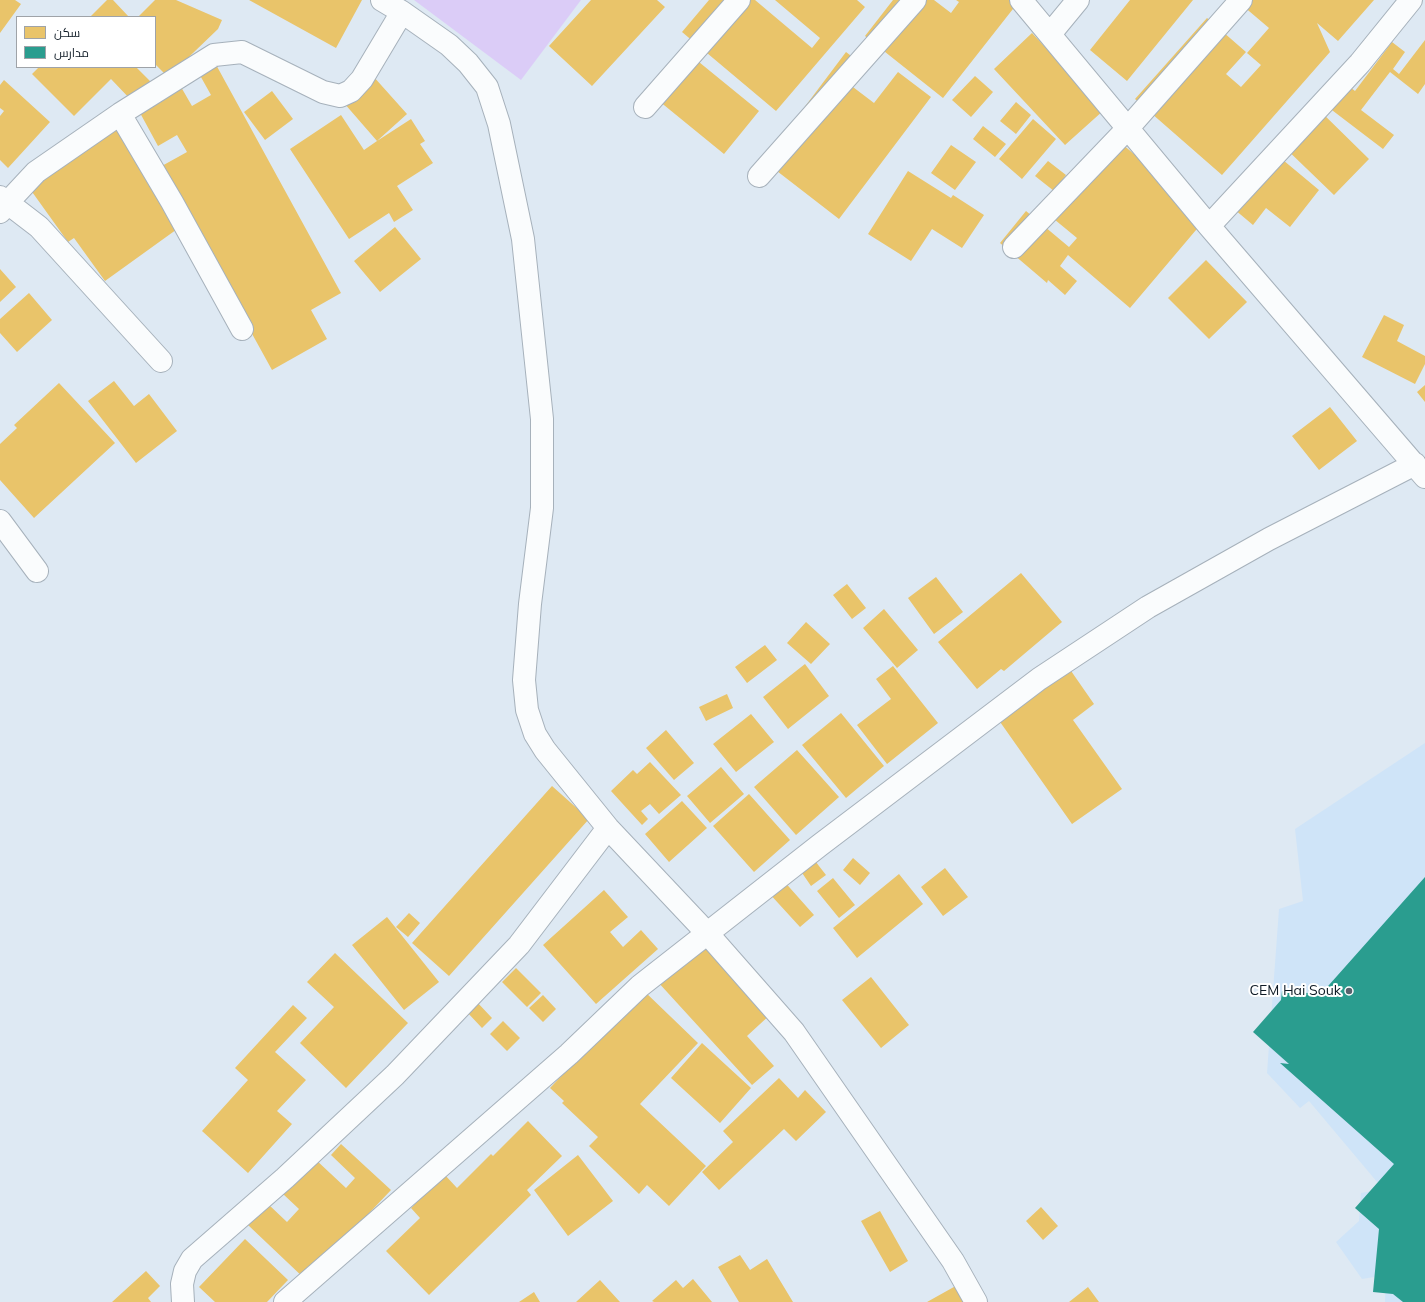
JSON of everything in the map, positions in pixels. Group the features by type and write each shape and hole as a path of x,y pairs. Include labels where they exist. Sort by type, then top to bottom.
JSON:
{"street":[{"path":"382,0 449,45 468,63 487,87 499,124 523,239 542,419 542,508 530,604 524,680 526,710 534,734 608,828 707,933 794,1032 953,1261 976,1302"},
{"path":"645,107 739,0"},
{"path":"759,176 915,0"},
{"path":"285,1302 569,1054 640,986 820,845 1039,680 1142,611 1269,539 1420,471 1209,226 1021,0"},
{"path":"1050,34 1078,0"},
{"path":"1014,247 1128,128 1241,0"},
{"path":"1209,226 1360,63 1410,0"},
{"path":"161,361 39,227 2,204 36,172 120,114 214,55 242,52 323,92 340,96 351,91 362,79 402,12"},
{"path":"120,114 172,202 242,330"},
{"path":"0,521 37,571"},
{"path":"183,1302 182,1284 185,1271 192,1259 285,1178 395,1075 519,945 608,828"}],"shaded area":[{"path":"414,0 581,0 521,80"},
{"name":"CEM Hai Souk","path":"1425,743 1425,1302 1385,1302 1386,1275 1362,1279 1336,1242 1359,1221 1361,1193 1383,1189 1309,1101 1300,1108 1267,1073 1279,909 1303,901 1295,829"}],"building: سكن":[{"path":"0,0 15,0 21,4 0,33"},
{"path":"107,0 113,0 128,16 91,16"},
{"path":"155,0 176,0 222,20 218,29 168,77 156,65 156,16 139,16"},
{"path":"249,0 362,0 336,48"},
{"path":"591,0 657,0 665,7 592,86 549,46"},
{"path":"709,0 755,0 812,48 820,38 775,0 857,0 865,7 776,111 682,32"},
{"path":"893,0 934,0 951,13 959,2 956,0 1020,0 943,98 865,36"},
{"path":"1130,0 1193,0 1127,81 1090,50"},
{"path":"1236,0 1374,0 1338,41 1317,23 1330,52 1222,175 1135,99 1207,18 1246,52 1226,74 1241,87 1261,65 1247,53 1269,28"},
{"path":"1032,33 1104,110 1065,145 994,69"},
{"path":"1425,40 1425,84 1418,94 1390,72 1361,110 1394,135 1383,149 1324,104 1342,81 1355,91 1392,42 1405,52 1393,69 1399,74"},
{"path":"683,49 759,111 724,154 648,92"},
{"path":"846,52 863,65 849,84 874,103 898,72 931,97 839,219 764,161"},
{"path":"214,61 341,293 311,310 327,339 272,370 160,167 187,152 177,135 158,146 139,111 181,87 192,106 211,95 197,70"},
{"path":"38,68 137,68 151,82 132,101 111,79 74,116 32,74"},
{"path":"373,76 407,114 377,141 344,103"},
{"path":"975,76 993,92 971,117 952,100"},
{"path":"4,80 50,122 8,168 0,160 0,116 4,111 0,108 0,85"},
{"path":"272,91 293,119 265,140 244,112"},
{"path":"1016,102 1031,115 1016,134 1000,121"},
{"path":"1315,106 1369,159 1334,195 1278,141"},
{"path":"341,115 364,150 411,119 425,141 420,144 433,163 397,186 413,210 394,222 389,213 349,239 290,149"},
{"path":"1033,119 1056,139 1022,179 999,159"},
{"path":"119,125 180,227 105,281 74,238 68,242 30,189"},
{"path":"983,126 1006,144 995,157 973,139"},
{"path":"1121,143 1207,217 1130,308 1068,255 1060,266 1077,281 1065,295 1048,280 1047,283 1000,243 1026,211 1069,247 1077,238 1043,210"},
{"path":"951,145 976,162 955,190 931,173"},
{"path":"1271,150 1319,190 1290,227 1266,208 1253,225 1228,204"},
{"path":"1048,161 1066,175 1054,191 1035,176"},
{"path":"908,171 951,198 953,195 984,215 962,248 932,229 911,261 868,234"},
{"path":"395,227 421,259 380,292 354,261"},
{"path":"1206,260 1247,302 1209,339 1168,298"},
{"path":"0,269 16,287 0,302"},
{"path":"29,293 52,320 17,352 0,333 0,319"},
{"path":"1384,315 1404,325 1397,341 1425,356 1425,364 1415,384 1362,357"},
{"path":"114,381 134,406 149,394 177,431 136,463 88,401"},
{"path":"59,383 115,443 34,518 0,480 0,444 17,428 14,425"},
{"path":"1425,385 1425,402 1417,392"},
{"path":"1330,407 1357,441 1319,470 1292,436"},
{"path":"1021,573 1062,622 1004,671 1001,669 977,689 938,642"},
{"path":"936,577 963,612 934,634 908,598"},
{"path":"847,584 866,608 852,619 833,595"},
{"path":"884,609 918,650 897,668 863,628"},
{"path":"806,622 830,644 811,664 787,643"},
{"path":"765,645 777,660 747,683 735,667"},
{"path":"805,664 829,696 788,729 763,697"},
{"path":"893,666 938,723 887,764 857,725 891,699 876,679"},
{"path":"1069,668 1094,704 1073,720 1122,789 1072,824 998,719"},
{"path":"727,694 733,708 706,721 699,707"},
{"path":"841,713 884,766 846,798 802,745"},
{"path":"751,714 774,742 736,772 713,744"},
{"path":"666,730 694,763 674,780 646,748"},
{"path":"797,750 839,797 796,835 754,787"},
{"path":"650,762 681,795 659,814 650,804 641,811 648,819 642,825 611,791 633,770 637,774"},
{"path":"721,767 744,794 710,823 687,796"},
{"path":"552,786 589,819 449,976 412,943"},
{"path":"749,794 790,840 754,872 713,826"},
{"path":"682,801 707,828 669,862 645,834"},
{"path":"812,857 826,875 811,886 798,867"},
{"path":"853,858 870,873 860,885 843,870"},
{"path":"945,868 968,897 943,916 921,887"},
{"path":"899,874 923,904 857,958 833,928"},
{"path":"833,878 855,905 839,918 817,891"},
{"path":"782,879 814,915 800,927 768,892"},
{"path":"604,890 628,917 610,932 623,947 641,930 658,949 596,1004 543,945"},
{"path":"409,913 420,923 408,937 396,927"},
{"path":"387,917 439,982 404,1010 352,945"},
{"path":"704,938 772,1013 747,1036 774,1066 752,1085 657,981"},
{"path":"335,953 408,1023 346,1088 300,1043 334,1007 307,982"},
{"path":"516,968 541,993 527,1007 502,982"},
{"path":"871,977 909,1025 881,1048 842,1000"},
{"path":"643,990 698,1043 640,1104 706,1166 669,1206 647,1185 639,1194 589,1146 598,1137 562,1103 564,1101 550,1088"},
{"path":"543,995 556,1009 543,1022 529,1008"},
{"path":"476,1001 492,1018 482,1028 466,1011"},
{"path":"293,1005 307,1018 275,1052 306,1080 277,1111 292,1124 248,1173 202,1131 248,1080 235,1068"},
{"path":"503,1021 520,1038 507,1051 490,1034"},
{"path":"702,1043 751,1088 720,1123 671,1078"},
{"path":"779,1078 798,1098 805,1090 826,1112 796,1141 784,1129 719,1190 702,1172 733,1142 723,1131"},
{"path":"528,1121 562,1156 527,1190 531,1195 429,1295 386,1251 420,1218 411,1208 445,1175 457,1188 491,1154 493,1156"},
{"path":"341,1144 391,1190 306,1280 248,1225 268,1204 287,1222 299,1209 283,1194 315,1159 346,1188 355,1178 331,1155"},
{"path":"578,1155 613,1201 568,1236 534,1190"},
{"path":"1041,1207 1058,1226 1043,1240 1026,1221"},
{"path":"880,1211 908,1261 890,1272 861,1221"},
{"path":"245,1239 288,1280 267,1302 215,1302 199,1287"},
{"path":"740,1255 750,1270 767,1259 793,1302 739,1302 718,1267"},
{"path":"146,1271 160,1286 148,1298 151,1302 112,1302"},
{"path":"693,1279 712,1302 652,1301 676,1280 683,1288"},
{"path":"600,1280 620,1302 576,1302"},
{"path":"961,1283 972,1302 927,1302"},
{"path":"1088,1287 1099,1302 1069,1302"},
{"path":"534,1292 540,1302 519,1302"}],"building: مدارس":[{"path":"1425,877 1425,1302 1403,1302 1393,1294 1373,1292 1379,1229 1355,1208 1394,1164 1280,1063 1289,1064 1253,1032 1281,1000 1282,991 1321,994"}],"place":[{"name":"CEM Hai Souk","path":"1349,991"}]}
